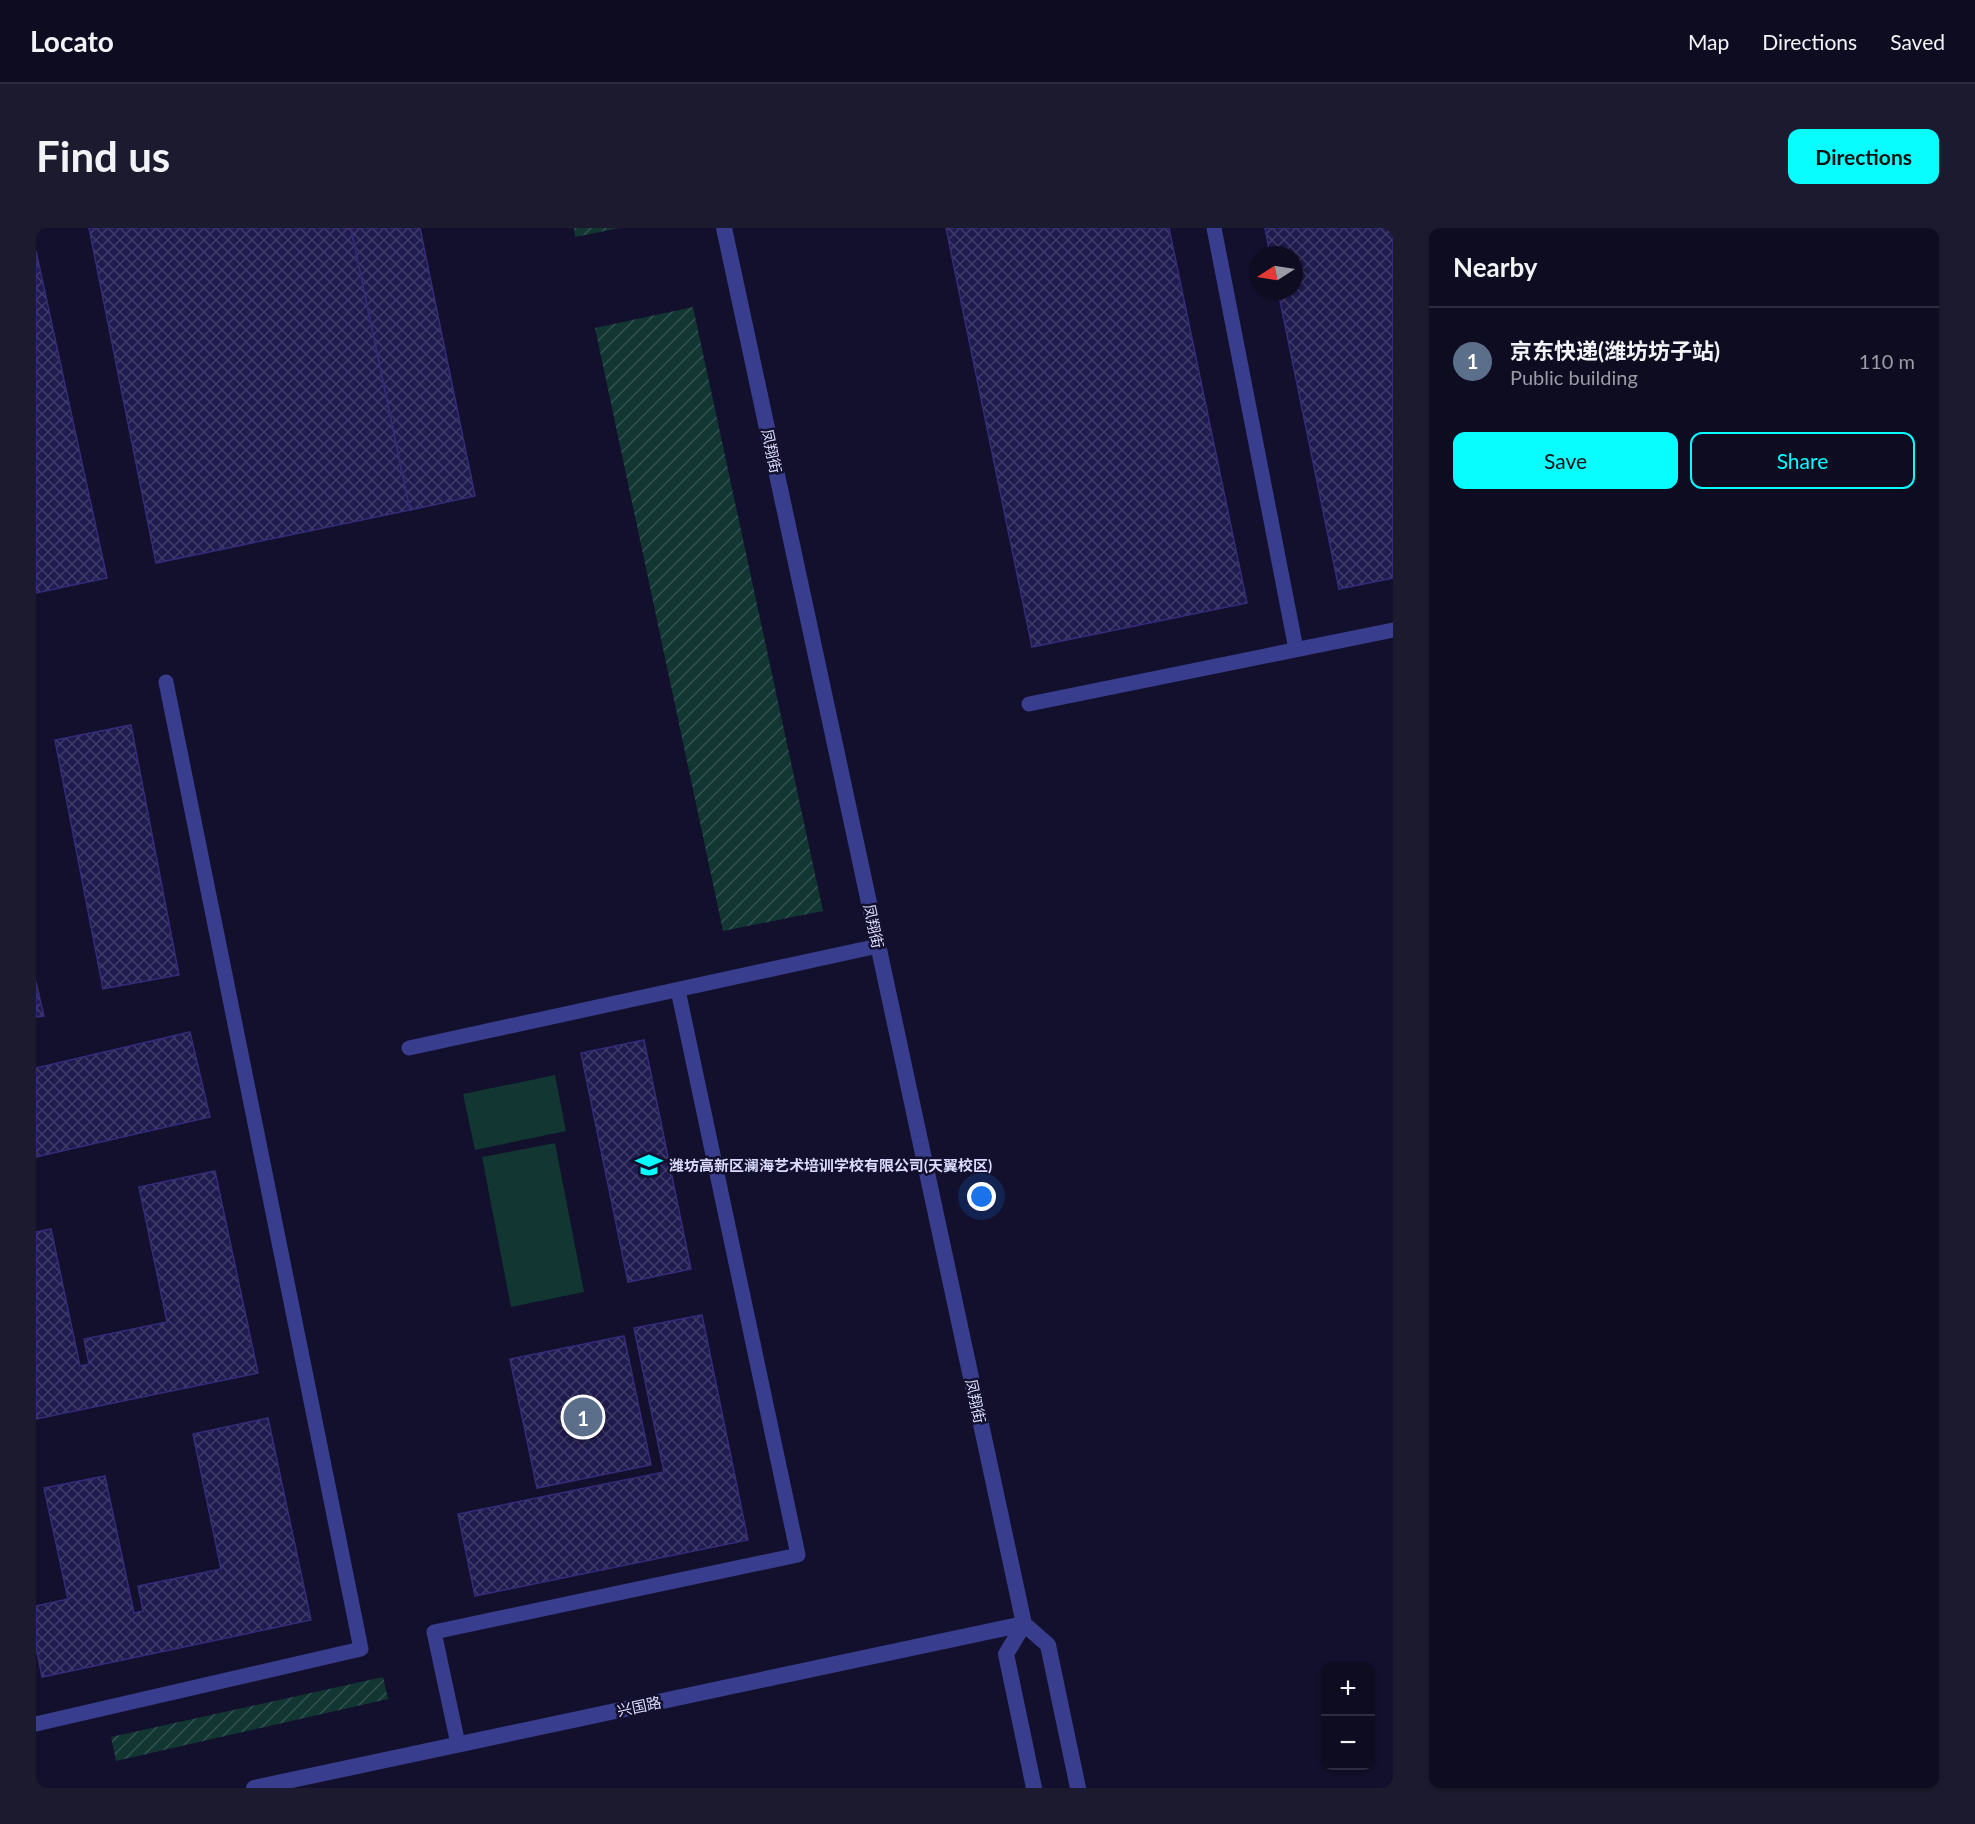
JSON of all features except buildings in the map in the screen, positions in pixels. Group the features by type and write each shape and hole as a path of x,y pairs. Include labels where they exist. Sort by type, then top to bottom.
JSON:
{"street":[{"name":"凤翔街","path":"724,228 1024,1624"},
{"name":"兴国路","path":"254,1788 1024,1624"},
{"path":"1034,1788 1006,1654 1024,1624 1048,1645 1078,1788"}],"lane":[{"path":"1214,228 1296,650"},
{"path":"1029,704 1393,630"},
{"path":"36,1724 362,1649 166,682"},
{"path":"409,1048 878,946"},
{"path":"458,1744 434,1632 798,1555 678,990"}],"green space":[{"path":"574,228 620,228 575,237"},
{"path":"693,307 823,911 723,931 595,328"},
{"path":"555,1075 566,1131 475,1150 463,1094"},
{"path":"555,1143 584,1292 511,1307 482,1157"},
{"path":"383,1677 388,1699 116,1761 111,1737"}],"place":[{"name":"潍坊高新区澜海艺术培训学校有限公司(天翼校区)","path":"649,1165"},
{"name":"京东快递(潍坊坊子站)","path":"583,1417"}]}
